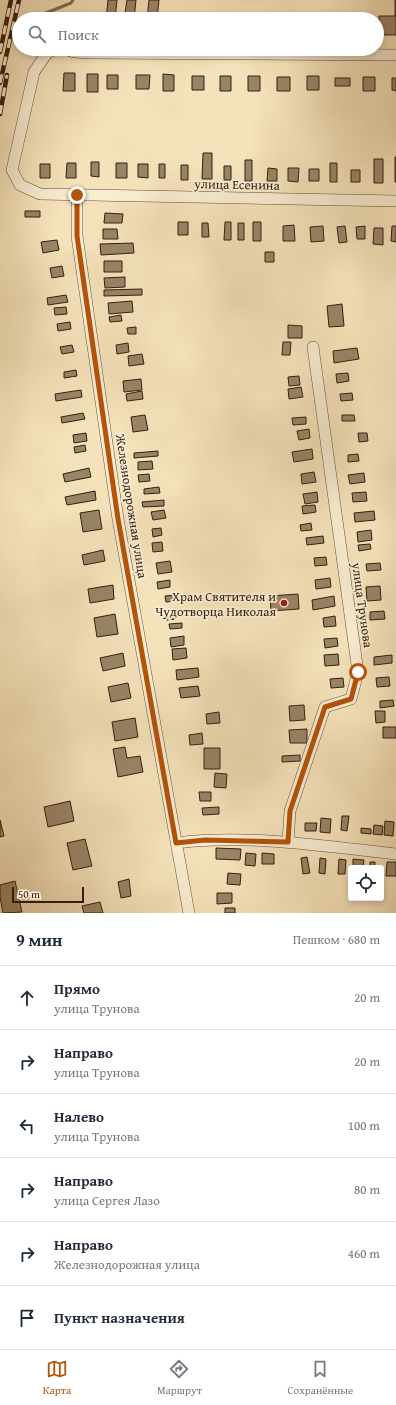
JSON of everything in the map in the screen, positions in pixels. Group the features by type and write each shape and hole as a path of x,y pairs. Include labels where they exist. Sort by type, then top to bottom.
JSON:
{"street":[{"name":"улица Есенина","path":"45,56 34,72 12,170 20,185 40,194 396,201"},
{"path":"384,56 396,56"},
{"name":"Железнодорожная улица","path":"77,195 77,236 118,519 189,913"},
{"name":"улица Трунова","path":"288,842 290,811 325,707 351,699 358,672 313,347"},
{"path":"176,843 205,840 288,842 396,854"}],"building":[{"path":"108,0 117,0 116,12 107,12"},
{"path":"127,0 136,0 135,12 125,12"},
{"path":"149,0 159,0 158,12 148,12"},
{"path":"396,0 396,16 395,16"},
{"path":"384,16 396,16 396,35 384,35"},
{"path":"64,73 75,73 75,91 63,91"},
{"path":"87,74 98,74 98,92 87,92"},
{"path":"163,74 174,75 174,91 163,91"},
{"path":"107,75 118,75 118,89 107,89"},
{"path":"136,75 150,75 149,89 136,89"},
{"path":"192,76 204,76 204,90 192,90"},
{"path":"220,76 231,76 231,91 220,91"},
{"path":"248,76 260,76 260,91 248,91"},
{"path":"307,76 319,76 319,90 307,90"},
{"path":"277,77 290,77 290,91 277,91"},
{"path":"363,77 375,77 375,91 363,91"},
{"path":"335,78 350,78 350,86 335,86"},
{"path":"392,78 396,78 396,91 392,90"},
{"path":"203,153 212,153 212,179 202,179"},
{"path":"396,157 396,182 395,182"},
{"path":"374,159 383,159 383,183 374,183"},
{"path":"245,160 252,160 252,181 245,181"},
{"path":"91,162 99,162 99,177 91,176"},
{"path":"67,163 76,163 76,178 66,178"},
{"path":"116,163 127,163 127,178 116,178"},
{"path":"330,163 337,163 337,182 330,182"},
{"path":"40,164 50,164 50,178 40,178"},
{"path":"138,164 148,164 148,178 138,177"},
{"path":"159,164 165,164 165,178 159,178"},
{"path":"181,165 188,165 188,180 181,180"},
{"path":"224,166 231,166 231,180 224,180"},
{"path":"268,168 277,169 277,181 267,181"},
{"path":"288,168 299,168 298,182 288,181"},
{"path":"309,169 319,169 319,181 309,181"},
{"path":"351,170 360,170 360,182 351,182"},
{"path":"25,211 40,211 40,217 25,217"},
{"path":"105,213 123,214 122,223 104,223"},
{"path":"178,222 188,222 188,235 178,235"},
{"path":"225,222 231,222 231,240 224,240"},
{"path":"253,222 261,222 261,241 253,241"},
{"path":"202,223 208,223 209,237 202,237"},
{"path":"238,223 244,223 244,240 238,240"},
{"path":"294,225 295,241 283,241 283,226"},
{"path":"323,226 324,241 311,242 310,227"},
{"path":"345,226 347,242 339,243 337,227"},
{"path":"365,226 365,239 357,239 356,227"},
{"path":"392,226 396,226 396,242 391,241"},
{"path":"374,228 383,228 383,245 373,244"},
{"path":"103,229 117,229 118,239 103,239"},
{"path":"57,240 59,250 43,253 41,242"},
{"path":"133,243 134,253 101,255 100,244"},
{"path":"265,252 274,252 274,262 265,262"},
{"path":"104,261 122,261 122,272 104,272"},
{"path":"62,266 64,276 52,278 50,268"},
{"path":"125,277 125,287 105,288 104,278"},
{"path":"142,289 142,295 104,296 104,290"},
{"path":"66,295 68,302 48,305 47,298"},
{"path":"132,301 133,312 109,314 108,303"},
{"path":"342,304 344,326 329,327 327,306"},
{"path":"66,307 67,314 55,315 54,308"},
{"path":"121,315 122,321 110,322 109,317"},
{"path":"70,322 71,329 58,331 57,324"},
{"path":"288,325 302,326 302,338 288,338"},
{"path":"136,327 136,334 128,334 127,328"},
{"path":"283,342 291,342 290,355 282,355"},
{"path":"128,343 129,352 117,354 116,345"},
{"path":"72,345 74,352 62,354 60,347"},
{"path":"357,348 359,359 334,363 333,351"},
{"path":"142,354 144,364 129,366 128,356"},
{"path":"76,370 77,376 64,378 64,372"},
{"path":"348,373 349,381 337,383 336,374"},
{"path":"299,376 300,385 289,386 288,377"},
{"path":"141,379 142,390 124,392 123,381"},
{"path":"301,387 303,397 289,399 288,389"},
{"path":"81,390 82,397 56,401 55,394"},
{"path":"142,391 143,399 127,401 126,394"},
{"path":"352,393 353,400 341,401 340,394"},
{"path":"83,413 85,419 62,423 61,417"},
{"path":"145,415 148,430 133,432 131,417"},
{"path":"342,415 354,415 355,421 342,421"},
{"path":"306,417 306,424 293,425 292,418"},
{"path":"309,429 310,438 299,440 297,431"},
{"path":"86,433 87,441 74,443 73,435"},
{"path":"358,433 367,433 368,441 359,442"},
{"path":"85,445 86,451 75,453 74,447"},
{"path":"312,449 313,459 294,462 292,452"},
{"path":"158,451 158,456 134,458 134,453"},
{"path":"358,454 359,461 348,462 348,455"},
{"path":"152,461 153,469 138,470 138,462"},
{"path":"89,468 91,477 65,482 63,474"},
{"path":"314,472 316,482 302,484 301,474"},
{"path":"364,473 365,482 350,484 348,475"},
{"path":"149,474 150,481 139,482 138,475"},
{"path":"159,487 160,493 144,494 144,489"},
{"path":"95,491 96,500 67,505 65,497"},
{"path":"317,492 318,502 305,504 303,494"},
{"path":"366,492 367,501 353,502 352,493"},
{"path":"164,500 164,506 143,507 142,502"},
{"path":"315,505 316,512 303,514 302,506"},
{"path":"99,510 102,529 83,532 80,513"},
{"path":"164,510 166,518 153,520 151,512"},
{"path":"374,511 375,520 355,522 354,513"},
{"path":"311,523 312,530 301,531 300,525"},
{"path":"161,528 162,535 153,537 152,529"},
{"path":"371,530 372,540 358,542 357,532"},
{"path":"323,536 324,543 307,545 306,538"},
{"path":"162,542 163,551 153,552 152,543"},
{"path":"370,544 371,549 359,551 358,545"},
{"path":"103,550 105,561 84,565 82,555"},
{"path":"326,557 327,565 315,566 314,558"},
{"path":"170,561 172,572 158,574 156,563"},
{"path":"380,563 381,570 367,571 366,564"},
{"path":"330,578 331,587 316,589 315,580"},
{"path":"170,580 170,587 158,589 157,582"},
{"path":"113,585 114,599 90,603 88,589"},
{"path":"380,586 381,600 367,601 366,587"},
{"name":"Храм Святителя и Чудотворца Николая","path":"298,594 299,609 271,611 270,596"},
{"path":"174,595 175,601 166,602 165,596"},
{"path":"334,596 335,606 313,610 312,600"},
{"path":"176,609 177,619 166,620 165,611"},
{"path":"384,611 385,619 370,620 370,612"},
{"path":"115,614 118,634 97,637 94,618"},
{"path":"335,616 336,626 324,627 323,618"},
{"path":"182,623 182,628 170,629 169,624"},
{"path":"184,636 184,645 171,647 170,638"},
{"path":"337,638 338,646 325,648 324,639"},
{"path":"186,648 187,658 173,660 172,649"},
{"path":"123,653 125,666 103,671 100,658"},
{"path":"338,654 339,665 325,666 324,655"},
{"path":"392,655 392,663 374,665 374,657"},
{"path":"198,668 199,677 177,680 176,670"},
{"path":"389,677 390,686 377,687 376,678"},
{"path":"343,678 344,687 331,688 330,679"},
{"path":"128,683 131,698 111,702 108,687"},
{"path":"198,686 200,696 181,698 179,688"},
{"path":"393,700 394,706 380,708 380,701"},
{"path":"304,705 305,720 290,721 289,706"},
{"path":"375,711 385,711 385,722 376,723"},
{"path":"219,712 220,723 207,724 206,714"},
{"path":"135,718 138,737 115,741 112,722"},
{"path":"383,727 396,727 396,738 383,738"},
{"path":"307,729 307,743 290,743 289,730"},
{"path":"202,733 203,744 190,745 189,735"},
{"path":"125,747 127,758 140,756 143,772 118,777 113,749"},
{"path":"204,748 220,748 220,769 204,769"},
{"path":"300,755 300,761 282,762 282,756"},
{"path":"215,773 227,774 226,788 214,787"},
{"path":"199,792 211,792 211,801 200,801"},
{"path":"70,801 74,821 48,827 44,807"},
{"path":"219,807 219,814 203,815 202,808"},
{"path":"342,816 349,816 347,831 341,830"},
{"path":"321,818 331,819 330,833 320,832"},
{"path":"0,820 4,836 0,837"},
{"path":"385,821 394,822 393,836 384,835"},
{"path":"305,823 317,823 316,831 305,831"},
{"path":"374,825 383,826 382,835 373,834"},
{"path":"361,828 371,829 371,834 361,833"},
{"path":"85,839 92,866 73,870 67,843"},
{"path":"216,848 241,849 240,860 216,859"},
{"path":"246,853 256,854 255,866 245,865"},
{"path":"262,853 274,854 274,864 262,864"},
{"path":"307,857 310,873 303,874 301,858"},
{"path":"320,858 326,859 325,874 319,873"},
{"path":"339,859 346,860 345,874 338,874"},
{"path":"353,859 364,860 363,865 353,865"},
{"path":"370,862 375,862 375,865 370,865"},
{"path":"387,862 396,862 396,876 386,876"},
{"path":"228,873 241,874 240,885 227,884"},
{"path":"129,879 131,896 121,898 118,882"},
{"path":"15,881 22,912 3,913 0,897 0,885"},
{"path":"217,893 232,893 232,903 217,904"},
{"path":"100,902 103,913 84,913 82,906"},
{"path":"225,908 235,908 235,913 225,913"}],"waterway":[{"path":"48,12 71,3 73,0"}],"railway":[{"path":"0,52 11,0"},
{"path":"16,12 19,0"},
{"path":"0,83 12,31"},
{"path":"0,114 7,75"}],"place":[{"name":"Храм Святителя и Чудотворца Николая","path":"284,603"}],"route":[{"path":"77,195 77,236 118,519 176,843 205,840 288,842 290,811 325,707 351,699 358,672"}]}
